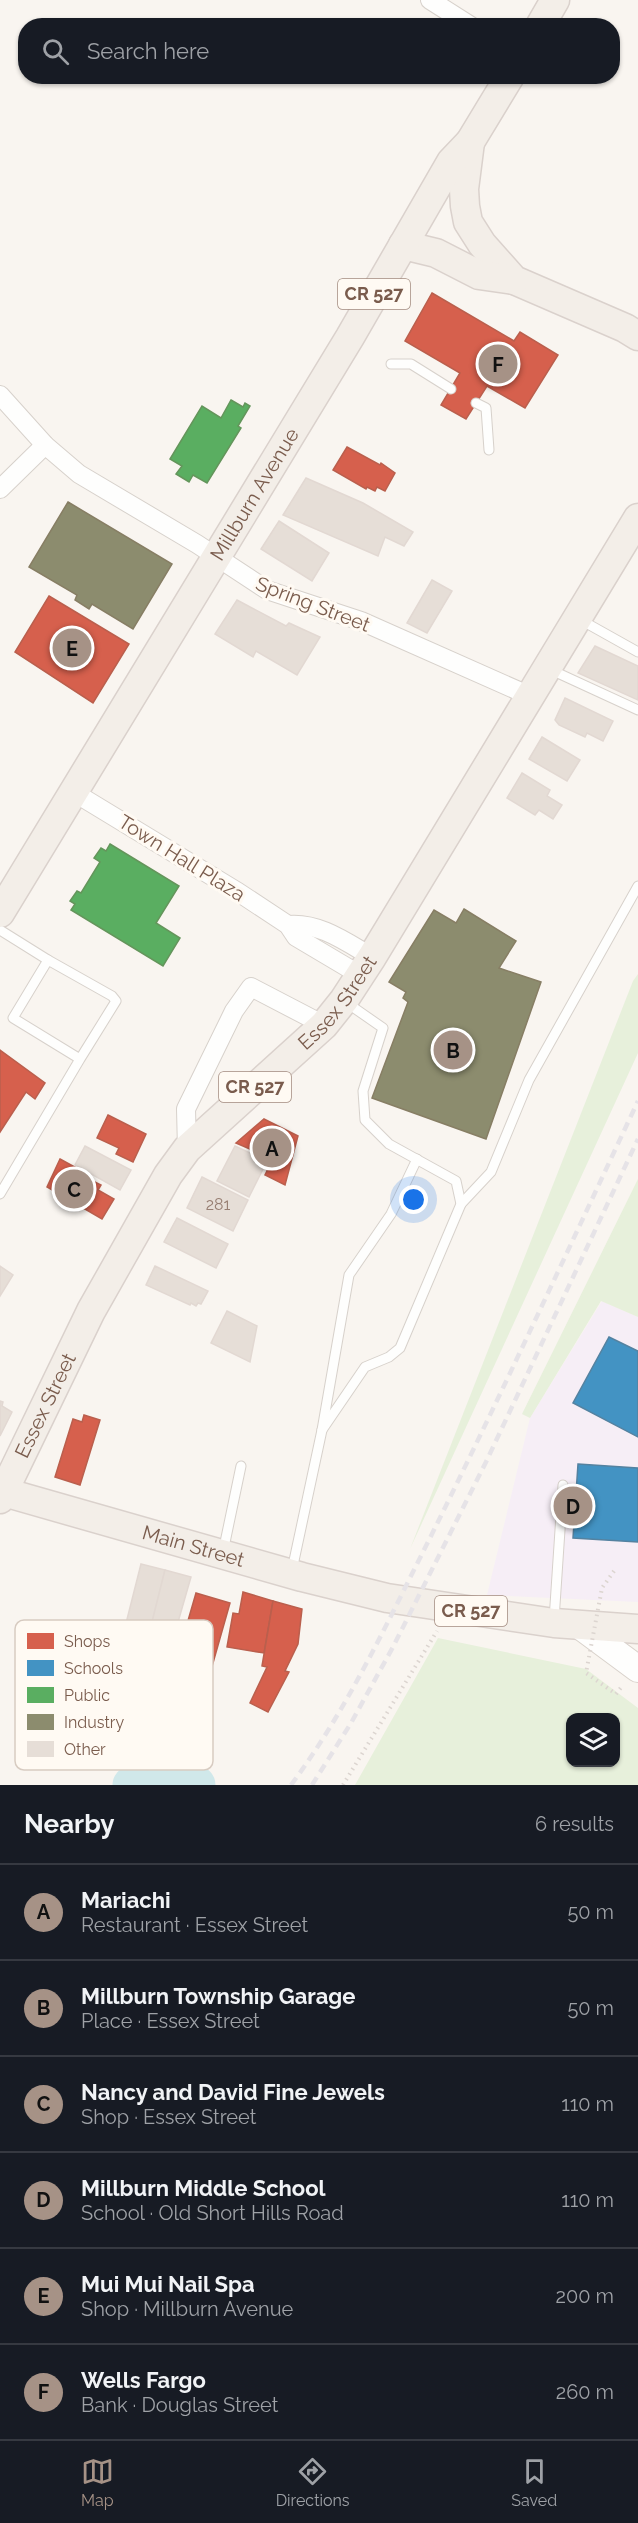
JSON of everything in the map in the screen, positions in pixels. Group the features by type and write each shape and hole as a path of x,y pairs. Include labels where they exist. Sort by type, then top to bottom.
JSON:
{"main road":[{"path":"545,18 555,0"},
{"name":"Millburn Avenue","path":"0,913 75,793 344,346 451,162 470,142 505,84"},
{"name":"CR 527","path":"470,142 464,189 468,222 482,244 514,280 634,332"},
{"path":"403,245 436,253 479,275 514,280"},
{"name":"Essex Street","path":"1,1494 91,1311 168,1176 187,1149 324,1025 344,1000 638,518"},
{"name":"Main Street","path":"1,1494 387,1598 566,1624"},
{"path":"566,1624 638,1669"},
{"name":"CR 527","path":"566,1624 638,1629"}],"street":[{"path":"430,0 458,18"},
{"name":"Spring Street","path":"0,395 45,445 79,474 217,557 267,590 361,621 530,696"},
{"path":"0,489 45,445"},
{"name":"Town Hall Plaza","path":"75,793 238,892 288,925 296,937 366,966"},
{"path":"187,1149 186,1109 234,1011 251,987 324,1025"}],"lane":[{"path":"391,364 411,364 451,388"},
{"path":"476,403 486,408 489,450"},
{"path":"577,618 638,652"},
{"path":"547,668 568,680 638,710"},
{"path":"321,1430 365,1367 400,1348 461,1204 491,1172 529,1080 638,886"},
{"path":"0,930 112,996 116,1001 0,1194"},
{"path":"48,960 13,1018 80,1059"},
{"path":"344,1000 383,1028 363,1091 365,1120 389,1144 456,1181 461,1204"},
{"path":"292,1574 349,1275 391,1214 417,1159"},
{"path":"222,1554 241,1466"},
{"path":"563,1485 566,1624"}],"path":[{"path":"614,1571 602,1588 586,1673 616,1694"},
{"path":"343,1785 437,1631"}],"shaded area":[{"path":"602,1301 638,1317 638,1602 487,1595 530,1418"}],"green space":[{"path":"638,974 638,1053 410,1549 633,981"},
{"path":"638,1179 638,1317 601,1301 530,1418 522,1414"},
{"path":"438,1638 586,1669 638,1708 638,1785 355,1785"}],"building: Shops":[{"path":"432,293 514,341 520,332 558,355 525,408 487,386 466,419 441,405 460,373 405,341"},
{"path":"347,447 380,465 381,463 395,473 385,491 377,487 375,491 367,487 366,489 333,470"},
{"path":"49,596 129,644 93,703 15,652"},
{"path":"0,1050 45,1083 35,1099 26,1092 0,1132"},
{"path":"108,1115 146,1134 133,1162 116,1154 119,1148 97,1138"},
{"path":"264,1119 298,1136 285,1185 265,1175 272,1161 236,1143"},
{"path":"60,1159 80,1170 79,1174 101,1185 98,1190 114,1199 102,1219 47,1187"},
{"path":"84,1415 100,1420 80,1485 55,1477 73,1419 82,1422"},
{"path":"243,1592 273,1601 264,1653 227,1647 233,1613 239,1614"},
{"path":"196,1593 230,1603 213,1663 213,1620 188,1620"},
{"path":"273,1601 302,1609 298,1644 285,1671 289,1672 268,1712 250,1703 267,1667 262,1666"}],"building: Schools":[{"path":"609,1337 638,1351 638,1437 573,1403"},
{"path":"578,1464 638,1468 638,1542 573,1538"}],"building: Public":[{"path":"231,400 243,407 245,403 250,406 238,426 241,428 207,483 193,475 189,482 176,474 182,466 170,459 202,406 221,418"},
{"path":"110,844 179,886 156,923 180,938 163,966 71,910 75,904 70,901 77,891 81,893 100,862 94,858 101,848 106,851"}],"building: Industry":[{"path":"68,502 172,564 133,629 92,604 89,609 75,600 77,595 29,567"},
{"path":"464,909 516,941 499,968 541,982 486,1139 372,1098 408,1002 403,998 406,992 389,982 434,910 456,923"}],"building: Other":[{"path":"306,478 363,503 413,532 404,546 385,537 378,556 283,515"},
{"path":"279,521 329,553 312,581 261,549"},
{"path":"432,580 452,591 427,633 407,623"},
{"path":"237,600 286,626 289,623 320,637 297,675 256,651 253,657 215,634"},
{"path":"595,646 638,666 638,700 578,673"},
{"path":"565,698 613,721 603,741 587,733 585,737 559,725 555,720"},
{"path":"542,737 580,760 567,781 529,759"},
{"path":"522,773 550,790 547,796 562,805 553,819 539,810 535,815 507,798"},
{"path":"85,1146 131,1170 120,1190 75,1165"},
{"path":"235,1146 267,1161 249,1197 217,1181"},
{"path":"202,1177 248,1200 233,1231 187,1208"},
{"path":"177,1218 228,1244 216,1268 164,1242"},
{"path":"0,1266 13,1275 0,1296"},
{"path":"155,1266 208,1291 201,1304 198,1303 196,1306 191,1303 190,1305 146,1285"},
{"path":"227,1311 257,1326 250,1362 211,1343"},
{"path":"0,1401 3,1402 2,1406 12,1412 0,1436"},
{"path":"141,1564 165,1570 152,1620 127,1620"},
{"path":"165,1570 191,1577 179,1620 152,1620"}],"waterway":[{"path":"132,1785 164,1780 196,1785"}],"railway":[{"path":"291,1785 330,1727 382,1634 535,1321 638,1101"},
{"path":"312,1785 351,1723 393,1647 486,1462 638,1139"}],"place":[{"name":"Wells Fargo","path":"498,364"},
{"name":"Mui Mui Nail Spa","path":"72,648"},
{"name":"Millburn Township Garage","path":"453,1050"},
{"name":"Mariachi","path":"272,1148"},
{"name":"Nancy and David Fine Jewels","path":"74,1189"},
{"name":"Millburn Middle School","path":"573,1506"}]}
